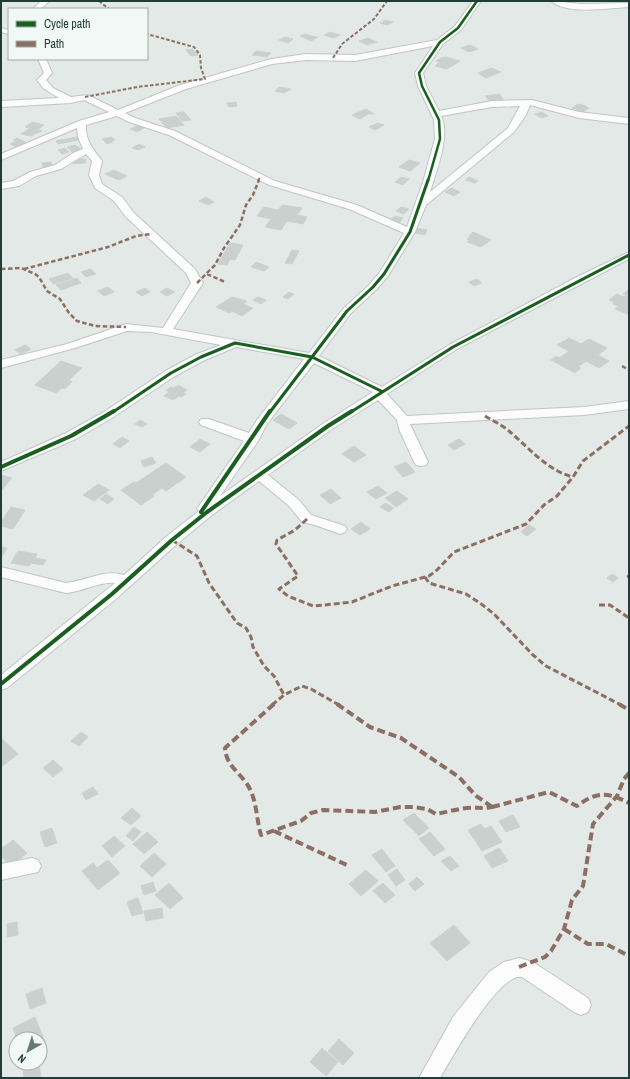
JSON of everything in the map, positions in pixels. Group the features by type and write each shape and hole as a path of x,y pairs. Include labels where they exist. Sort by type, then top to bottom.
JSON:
{"street":[{"path":"195,520 252,440 261,423 347,311 373,287 384,274 410,232 421,204 440,139 439,120 422,86 419,73 440,42 458,28 477,1"},
{"path":"555,1 566,5 576,6 629,5"},
{"path":"1,157 82,123 117,113 183,87 270,62 306,57 355,58 440,42"},
{"path":"42,60 48,73 42,80 43,84 71,100"},
{"path":"1,104 71,100 85,97 98,102 132,120 172,133 272,183 353,207 410,232"},
{"path":"436,114 492,104 526,103 538,104 580,116 629,121"},
{"path":"421,204 511,130 521,115 526,103"},
{"path":"82,123 82,136 88,150 97,161 94,175 98,186 118,199 130,215 182,262 195,278 197,283 166,332"},
{"path":"1,186 16,184 33,174 58,167 76,155 88,150"},
{"path":"1,684 112,594 195,520 259,474 380,392 453,347 629,255"},
{"path":"1,364 71,346 126,327 235,343 312,357 380,392 403,420 405,429 421,462"},
{"path":"1,467 71,436 108,415 171,373 201,357 235,343"},
{"path":"403,420 584,411 629,405"},
{"path":"206,422 252,440"},
{"path":"259,474 294,502 307,518 314,519 340,529"},
{"path":"1,572 66,588 77,587 114,577 127,581"},
{"path":"1,872 32,866"},
{"path":"429,1078 463,1019 496,980 511,968 526,968 581,1005"}],"building":[{"path":"386,20 393,22 387,25 380,23"},
{"path":"330,32 340,35 334,38 324,35"},
{"path":"305,34 318,37 311,41 300,36"},
{"path":"285,37 293,39 288,43 279,40"},
{"path":"368,38 377,42 367,45 359,41"},
{"path":"470,45 478,49 469,52 461,48"},
{"path":"193,49 198,55 191,56 186,50"},
{"path":"256,51 271,53 267,57 252,55"},
{"path":"446,57 460,61 447,69 435,66 440,62 436,61"},
{"path":"492,68 501,72 486,78 478,73"},
{"path":"279,87 291,89 284,93 275,91"},
{"path":"499,94 503,99 496,100 498,102 492,103 485,96"},
{"path":"236,102 237,106 229,107 227,103"},
{"path":"578,104 589,108 583,112 572,108"},
{"path":"366,109 374,114 368,114 360,119 352,115"},
{"path":"184,112 191,120 182,121 176,113"},
{"path":"542,112 548,116 541,118 535,114"},
{"path":"176,116 184,125 167,128 159,119"},
{"path":"32,122 44,125 37,130 25,127"},
{"path":"378,123 384,125 375,130 369,127"},
{"path":"137,126 144,128 137,132 130,129"},
{"path":"30,128 42,131 30,136 21,134"},
{"path":"77,137 78,140 58,144 56,141"},
{"path":"111,137 115,140 107,144 102,139"},
{"path":"17,138 29,144 18,148 10,144 16,141 13,140"},
{"path":"139,144 145,147 138,150 132,148"},
{"path":"75,145 81,149 72,152 67,147"},
{"path":"65,148 69,152 62,154 58,150"},
{"path":"74,159 86,159 85,163 73,164"},
{"path":"409,160 420,163 410,171 399,167"},
{"path":"51,162 52,166 43,168 42,163"},
{"path":"114,170 127,176 119,180 105,174"},
{"path":"401,177 409,179 403,185 395,182"},
{"path":"469,177 478,181 475,183 465,180"},
{"path":"451,188 460,192 454,196 445,192"},
{"path":"206,197 214,202 208,205 199,201"},
{"path":"282,205 302,208 297,215 307,217 303,224 287,221 281,230 265,227 271,219 257,216 264,207 278,210"},
{"path":"401,207 409,209 404,214 396,211"},
{"path":"395,216 403,218 399,223 390,220"},
{"path":"417,228 427,230 425,235 415,233"},
{"path":"473,232 491,240 481,247 467,242 470,240 467,239"},
{"path":"230,243 243,245 235,260 230,259 227,265 218,264"},
{"path":"292,250 299,251 292,264 285,263"},
{"path":"256,262 269,267 264,271 251,267"},
{"path":"90,269 96,274 86,277 81,272"},
{"path":"68,273 73,278 54,284 49,279"},
{"path":"77,278 81,283 61,290 56,285"},
{"path":"477,279 482,283 474,286 469,282"},
{"path":"108,287 114,292 104,296 98,291"},
{"path":"145,288 150,292 142,296 136,292"},
{"path":"167,288 175,292 167,296 160,292"},
{"path":"629,289 629,312 627,314 615,309 619,306 613,304 615,303 609,300 617,294 624,297 626,295 623,294"},
{"path":"289,292 294,294 288,299 283,297"},
{"path":"232,297 247,301 243,304 253,308 242,316 232,311 229,313 216,307"},
{"path":"258,297 266,300 261,304 253,300"},
{"path":"569,338 581,344 589,339 607,348 598,355 609,361 599,368 586,361 578,367 581,368 575,373 551,360 556,356 559,358 569,351 557,345"},
{"path":"25,345 31,349 21,354 15,350"},
{"path":"61,361 82,368 69,380 72,382 65,389 62,388 56,393 35,385"},
{"path":"178,385 187,390 183,393 186,394 173,400 164,396 169,392 166,390 171,387 174,388"},
{"path":"281,414 297,423 289,429 273,420"},
{"path":"140,420 147,424 142,427 135,424"},
{"path":"122,437 129,441 120,448 113,444"},
{"path":"200,439 210,444 200,452 190,447"},
{"path":"459,439 465,444 454,450 448,445"},
{"path":"354,446 366,455 354,462 342,454"},
{"path":"152,457 156,463 144,467 141,461"},
{"path":"406,462 415,472 403,477 394,467"},
{"path":"166,463 186,477 166,491 162,488 141,505 121,490 134,482 136,483"},
{"path":"1,475 12,478 1,491"},
{"path":"98,484 109,490 94,501 83,495"},
{"path":"378,486 387,493 376,499 367,492"},
{"path":"331,489 341,498 330,504 320,495"},
{"path":"397,491 408,499 396,507 385,498"},
{"path":"106,494 114,499 108,504 100,499"},
{"path":"385,503 394,508 389,512 380,507"},
{"path":"11,507 25,510 13,529 1,526 1,522"},
{"path":"361,522 370,529 360,535 351,529"},
{"path":"529,525 536,529 527,536 521,532"},
{"path":"1,547 7,548 1,558"},
{"path":"18,551 37,554 35,558 46,560 43,565 31,563 29,566 11,563"},
{"path":"612,574 618,578 613,582 607,578"},
{"path":"81,732 88,737 79,746 71,741"},
{"path":"1,738 18,754 1,767"},
{"path":"53,760 63,769 53,777 43,768"},
{"path":"93,787 98,794 86,800 82,793"},
{"path":"132,808 141,816 131,825 121,818"},
{"path":"414,813 429,828 419,836 403,820"},
{"path":"513,815 520,827 506,832 499,821"},
{"path":"481,824 484,829 491,826 502,842 482,851 468,830"},
{"path":"134,827 141,832 133,841 126,836"},
{"path":"52,828 57,843 45,847 40,832"},
{"path":"147,832 158,842 144,854 133,844"},
{"path":"430,832 445,849 434,856 419,839"},
{"path":"114,836 125,846 112,857 102,846"},
{"path":"13,840 27,853 11,866 1,856 1,849"},
{"path":"499,848 508,861 492,868 484,856"},
{"path":"382,849 395,866 386,872 372,855"},
{"path":"154,853 166,864 152,877 140,866"},
{"path":"450,856 459,866 451,871 441,861"},
{"path":"108,860 120,873 98,890 82,871 93,863 97,868"},
{"path":"397,869 405,880 396,886 388,875"},
{"path":"366,870 378,881 361,896 349,884"},
{"path":"417,877 424,884 415,891 409,884"},
{"path":"153,882 156,891 144,895 141,886"},
{"path":"169,883 183,898 170,909 155,895"},
{"path":"383,883 395,895 385,903 373,891"},
{"path":"138,898 143,913 132,916 127,902"},
{"path":"162,908 163,918 146,921 144,911"},
{"path":"17,922 18,935 7,937 7,924"},
{"path":"454,925 470,943 447,961 430,943"},
{"path":"42,988 46,1003 30,1009 26,994"},
{"path":"35,1017 41,1031 14,1031 13,1028"},
{"path":"339,1039 354,1053 343,1065 328,1051"},
{"path":"322,1048 338,1062 326,1076 310,1062"},
{"path":"23,1071 40,1071 41,1078 24,1078"}],"marked path":[{"path":"99,1 107,8"},
{"path":"333,58 342,44 374,19 387,1"},
{"path":"85,97 137,87 205,79 201,68 200,55 194,47 148,34"},
{"path":"197,283 215,265 224,248 240,225 246,205 253,195 260,177"},
{"path":"24,269 108,247 136,236 151,234"},
{"path":"1,269 21,268 31,271 39,277 47,291 60,299 74,319 83,324 107,327 126,327"},
{"path":"207,274 225,282"},
{"path":"622,366 629,370"},
{"path":"485,416 507,429 536,455 556,470 564,475 573,477"},
{"path":"307,519 295,530 277,540 276,544 298,576 279,589 288,596 313,606 352,602 392,586 429,576 437,570 454,552 526,524 544,505 557,496 573,477 583,461 629,426"},
{"path":"172,540 197,556 209,583 237,623 246,628 251,637 253,647 264,666 274,676 284,695"},
{"path":"425,577 429,583 466,594 480,603 494,614 533,655 546,666 629,710"},
{"path":"599,605 610,605 629,618"},
{"path":"492,807 475,795 459,777 401,738 370,727 340,706 311,689 302,686 284,695 225,748 225,754 230,765 250,789 254,800 261,835 301,821 311,813 323,810 375,812 400,807 413,807 427,809 436,814 458,809 476,807 481,809 492,807 549,792 569,804 577,806 588,798 600,794 610,795 629,803"},
{"path":"519,967 545,957 551,951 564,929 572,900 583,886 593,824 617,796 624,779 629,773"},
{"path":"274,831 349,866"},
{"path":"564,929 588,944 606,944 629,956"}],"cycle path":[{"path":"381,391 312,357 347,311 373,287 384,274 410,232 419,210 440,139 439,120 422,86 419,73 440,42 458,28 477,1"},
{"path":"1,684 112,594 172,540 207,512 328,426 453,347 629,255"},
{"path":"1,467 71,436 108,415 171,373 201,357 235,343 312,357 261,423 253,438 201,512"}]}
